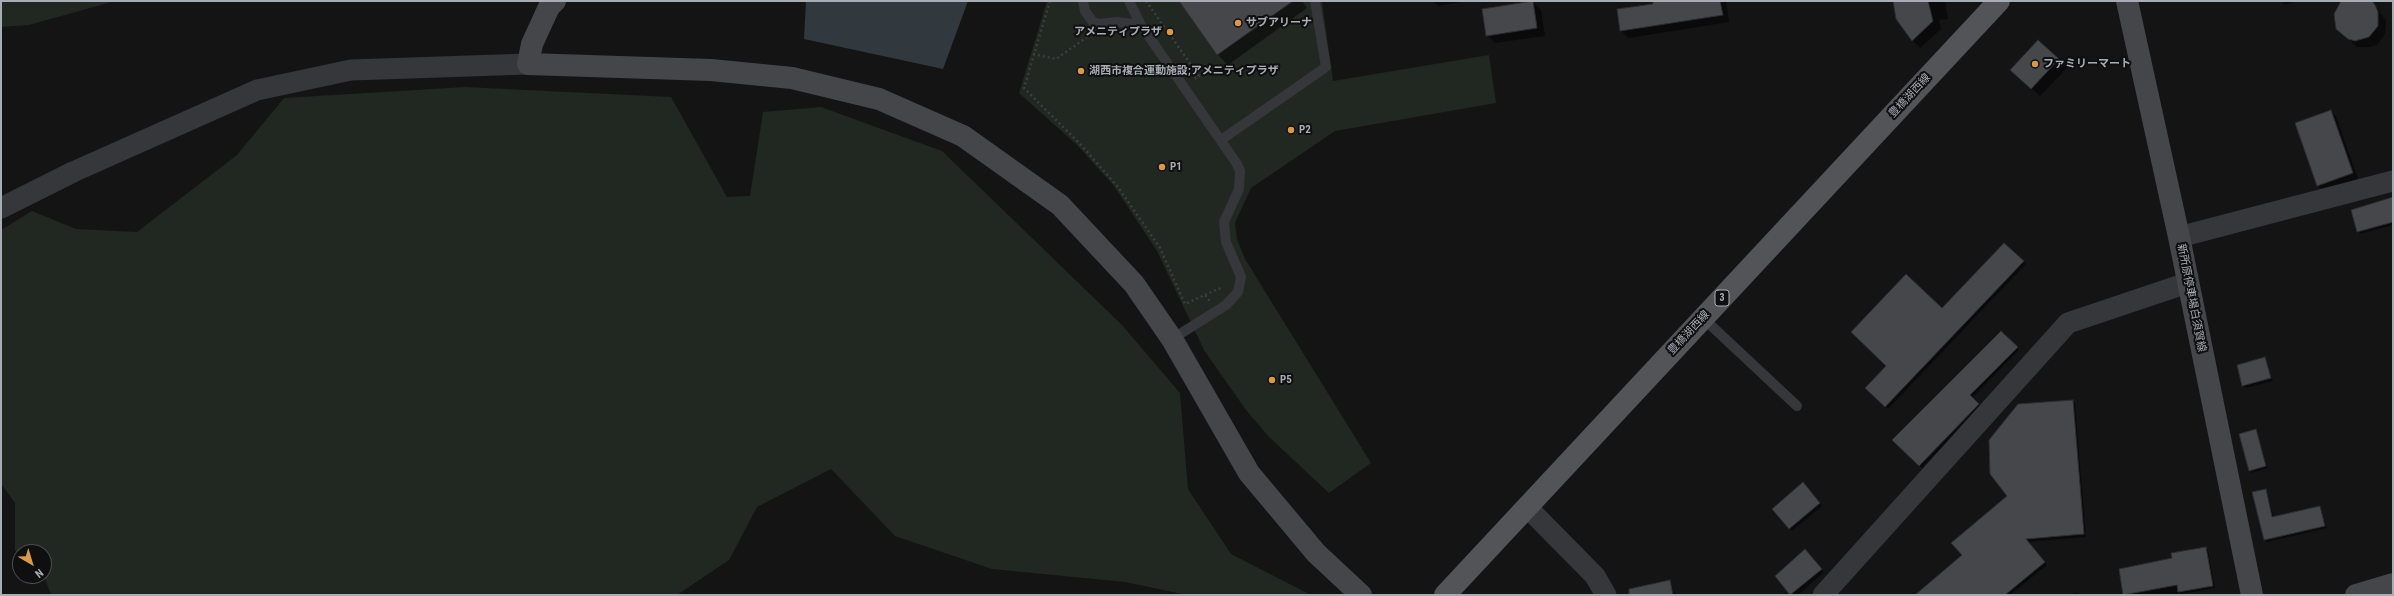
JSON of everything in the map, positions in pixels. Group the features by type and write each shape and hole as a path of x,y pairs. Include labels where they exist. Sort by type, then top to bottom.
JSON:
{"main road":[{"name":"豊橋湖西線","path":"1445,595 1999,1"}],"street":[{"path":"528,64 532,44 549,7 555,1"},
{"name":"新所原停車場白須賀線","path":"2127,1 2179,237 2187,283 2252,595"},
{"path":"1,208 73,172 257,90 351,70 528,64 711,70 792,78 879,99 963,136 1060,205 1134,284 1172,339 1249,473 1316,553 1361,595"},
{"path":"2179,237 2393,181"},
{"path":"1823,595 2068,323 2187,283"},
{"path":"1527,507 1595,576 1606,595"},
{"path":"2356,595 2393,584"}],"lane":[{"path":"1084,1 1085,11 1093,22 1099,24 1117,22 1142,24"},
{"path":"1129,1 1142,24 1221,140 1240,171 1238,189 1224,222 1226,242 1241,277 1235,296 1217,311 1172,339"},
{"path":"1221,140 1326,67 1315,1"},
{"path":"1703,318 1798,406"}],"path":[{"path":"1050,1 1024,83 1026,91 1081,144 1118,187 1158,245 1185,304 1225,286"},
{"path":"1146,1 1199,76 1192,80"},
{"path":"1033,54 1056,59 1089,35 1094,34"},
{"path":"1205,295 1217,311"}],"shaded area":[{"path":"1,1 115,1 29,25 1,27"},
{"path":"806,1 968,1 943,69 804,39"},
{"path":"1047,1 1322,1 1333,81 1489,55 1496,103 1335,131 1251,188 1235,223 1237,239 1245,259 1371,463 1329,493 1269,437 1246,410 1204,350 1157,251 1114,186 1078,146 1019,93"},
{"path":"465,87 671,97 727,197 750,196 763,112 821,107 942,151 1122,325 1180,393 1188,489 1231,554 1311,595 1187,595 1125,582 992,569 895,536 831,469 757,507 729,560 677,595 51,595 47,584 52,584 52,544 15,544 15,503 1,484 1,230 32,211 76,229 137,232 237,155 284,98"}],"building":[{"name":"サブアリーナ","path":"1179,1 1293,1 1217,55"},
{"path":"1533,1 1537,28 1486,36 1482,9"},
{"path":"1653,1 1720,1 1723,15 1620,31 1617,9 1653,4"},
{"path":"1893,1 1928,1 1933,21 1912,41 1896,19"},
{"path":"2341,1 2372,1 2378,12 2378,26 2369,37 2355,41 2348,39 2336,29 2334,14"},
{"path":"2038,40 2059,59 2031,89 2010,70"},
{"path":"2331,110 2353,173 2317,186 2295,123"},
{"path":"2393,197 2393,222 2357,232 2351,210"},
{"path":"2004,243 2024,261 1885,407 1865,388 1886,366 1851,332 1906,274 1942,308"},
{"path":"2001,331 2018,347 1970,395 1979,404 1919,466 1892,440"},
{"path":"2265,357 2271,378 2242,386 2237,365"},
{"path":"2073,400 2084,534 2026,539 2045,562 2005,595 1915,595 1962,555 1951,543 2007,496 1990,474 1989,440 2018,404"},
{"path":"2256,429 2266,466 2249,471 2239,434"},
{"path":"1803,482 1820,503 1789,529 1772,509"},
{"path":"2266,489 2272,517 2320,506 2325,526 2264,540 2252,492"},
{"path":"2206,547 2213,586 2178,592 2177,585 2123,595 2119,569 2172,558 2171,553"},
{"path":"1805,549 1822,569 1790,595 1775,576"},
{"path":"1670,580 1673,595 1629,595 1629,589"}],"place":[{"name":"サブアリーナ","path":"1238,23"},
{"name":"アメニティプラザ","path":"1170,32"},
{"name":"ファミリーマート","path":"2035,64"},
{"name":"湖西市複合運動施設;アメニティプラザ","path":"1081,71"},
{"name":"P2","path":"1291,130"},
{"name":"P1","path":"1162,167"},
{"name":"P5","path":"1272,380"}]}
